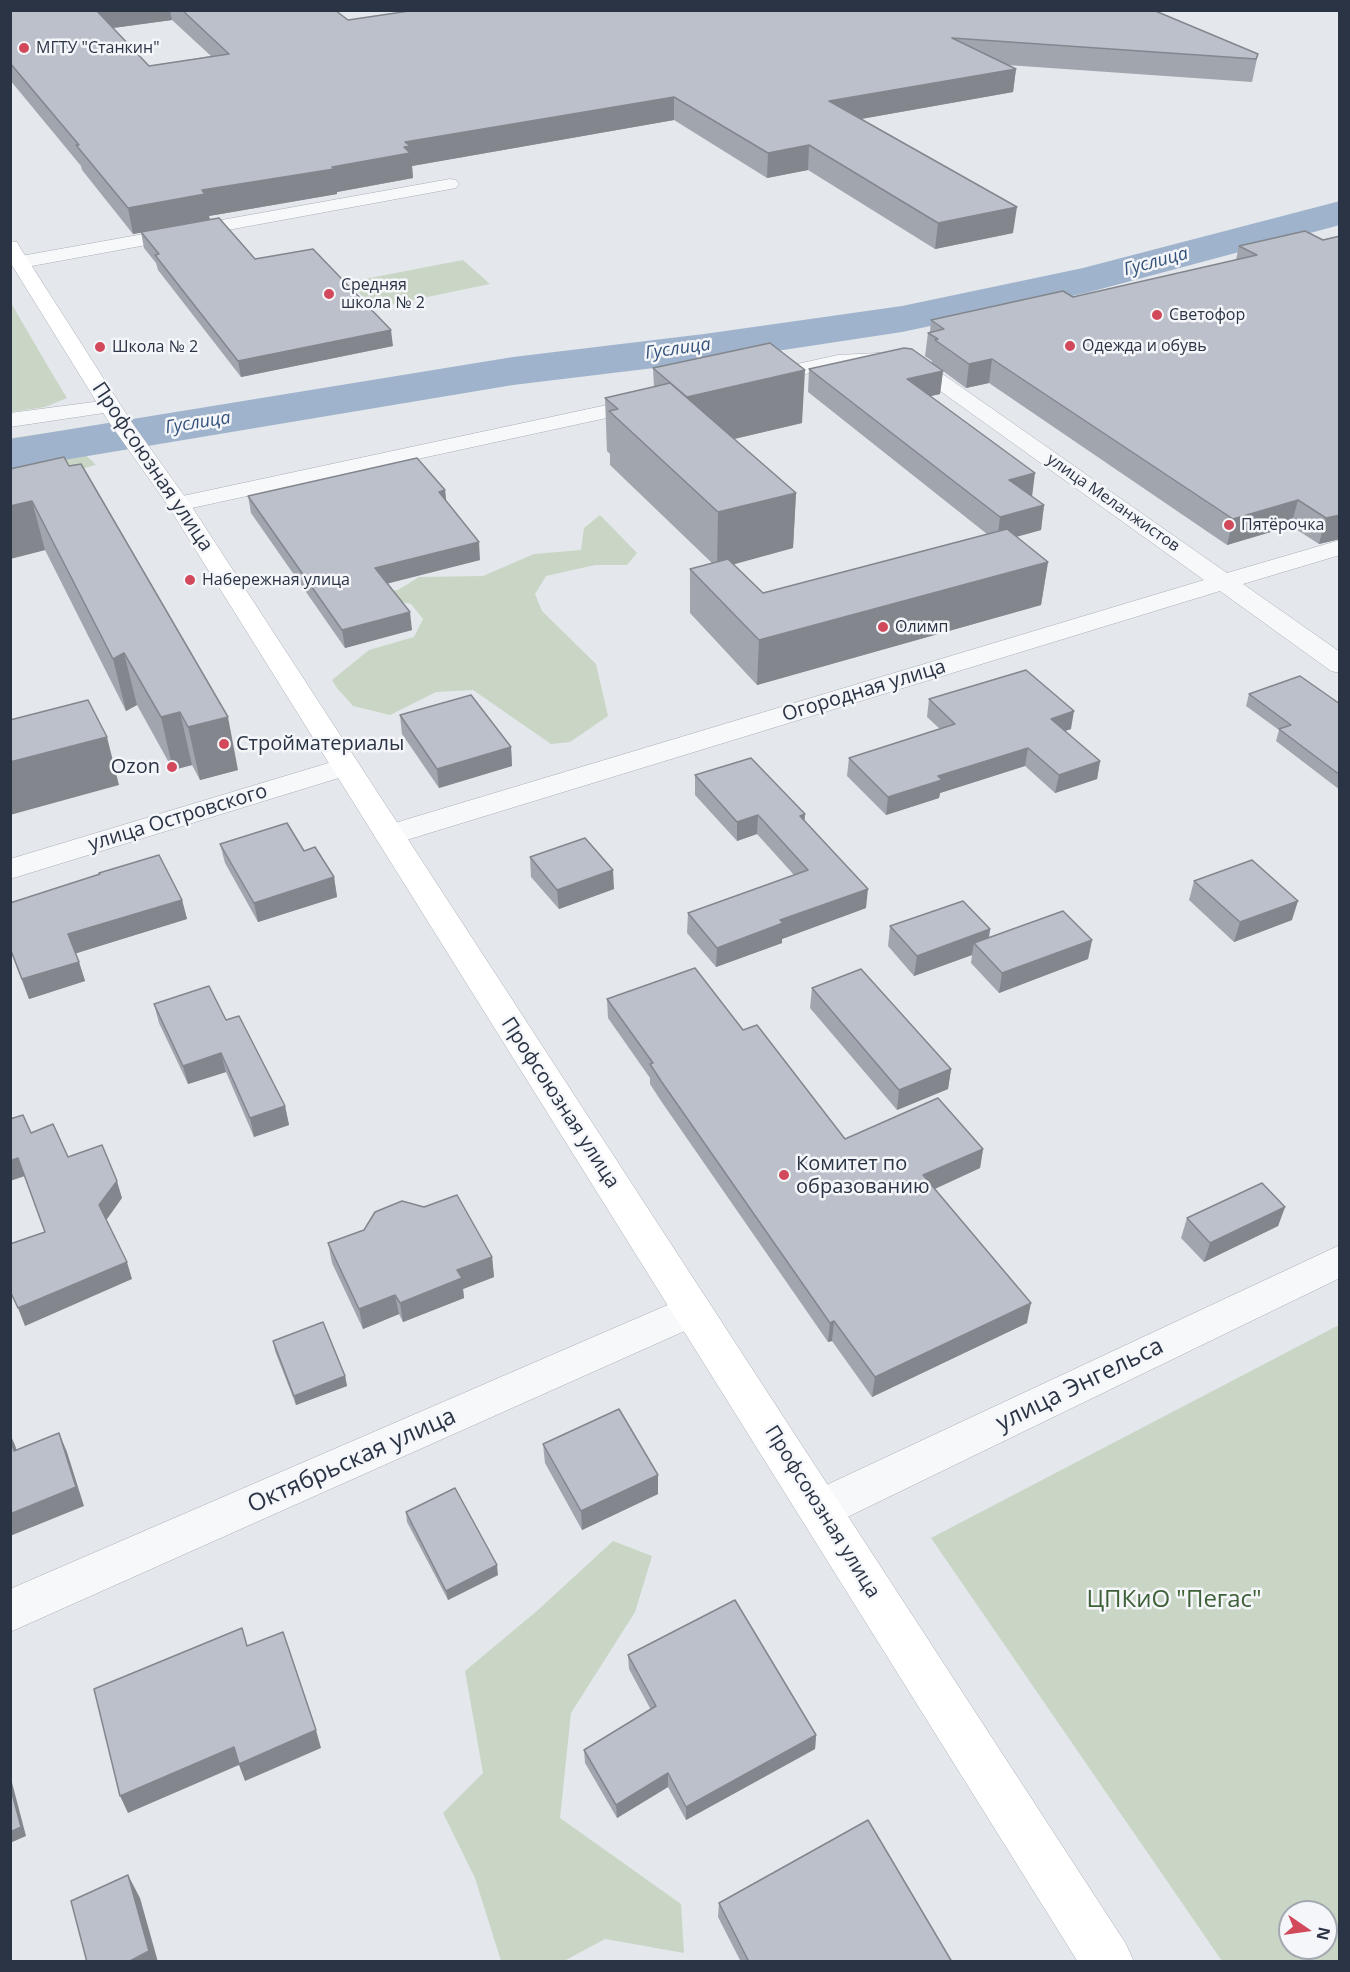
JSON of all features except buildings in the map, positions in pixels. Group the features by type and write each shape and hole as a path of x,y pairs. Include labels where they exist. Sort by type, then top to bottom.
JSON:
{"main road":[{"name":"Профсоюзная улица","path":"16,254 123,426 178,504 1108,1962"}],"street":[{"path":"16,254 450,184"},
{"name":"улица Меланжистов","path":"733,384 838,361 879,359 917,365 1340,665"},
{"path":"178,504 666,398"},
{"path":"10,420 123,426"},
{"name":"Огородная улица","path":"389,835 1340,548"},
{"name":"улица Островского","path":"10,869 345,767"},
{"name":"улица Энгельса","path":"820,1509 1340,1260"},
{"name":"Октябрьская улица","path":"10,1611 693,1310"}],"green space":[{"path":"463,260 490,284 374,308 349,282"},
{"path":"11,303 67,398 45,407 11,412"},
{"path":"61,431 96,465 11,487 11,438"},
{"path":"600,515 637,553 627,565 595,565 546,576 535,594 542,611 596,664 608,716 570,742 551,744 473,690 436,692 390,715 353,706 337,688 332,680 369,650 414,637 423,619 411,604 396,601 334,603 398,590 419,577 483,576 534,554 581,550 584,528"},
{"name":"ЦПКиО \"Пегас\"","path":"1339,1325 1339,1961 1222,1961 931,1538"},
{"path":"613,1541 652,1556 635,1612 571,1713 560,1818 681,1904 684,1953 605,1939 564,1961 501,1961 475,1878 443,1813 483,1773 465,1671 538,1610"}],"waterway":[{"name":"Гуслица","path":"10,454 513,371 704,348 902,319 1086,280 1340,213"}],"place":[{"name":"МГТУ \"Станкин\"","path":"24,48"},
{"name":"Средняя школа № 2","path":"329,294"},
{"name":"Светофор","path":"1157,315"},
{"name":"Одежда и обувь","path":"1070,346"},
{"name":"Школа № 2","path":"100,347"},
{"name":"Пятёрочка","path":"1229,525"},
{"name":"Набережная улица","path":"190,580"},
{"name":"Олимп","path":"883,627"},
{"name":"Стройматериалы","path":"224,744"},
{"name":"Ozon","path":"172,767"},
{"name":"Комитет по образованию","path":"784,1175"}]}
